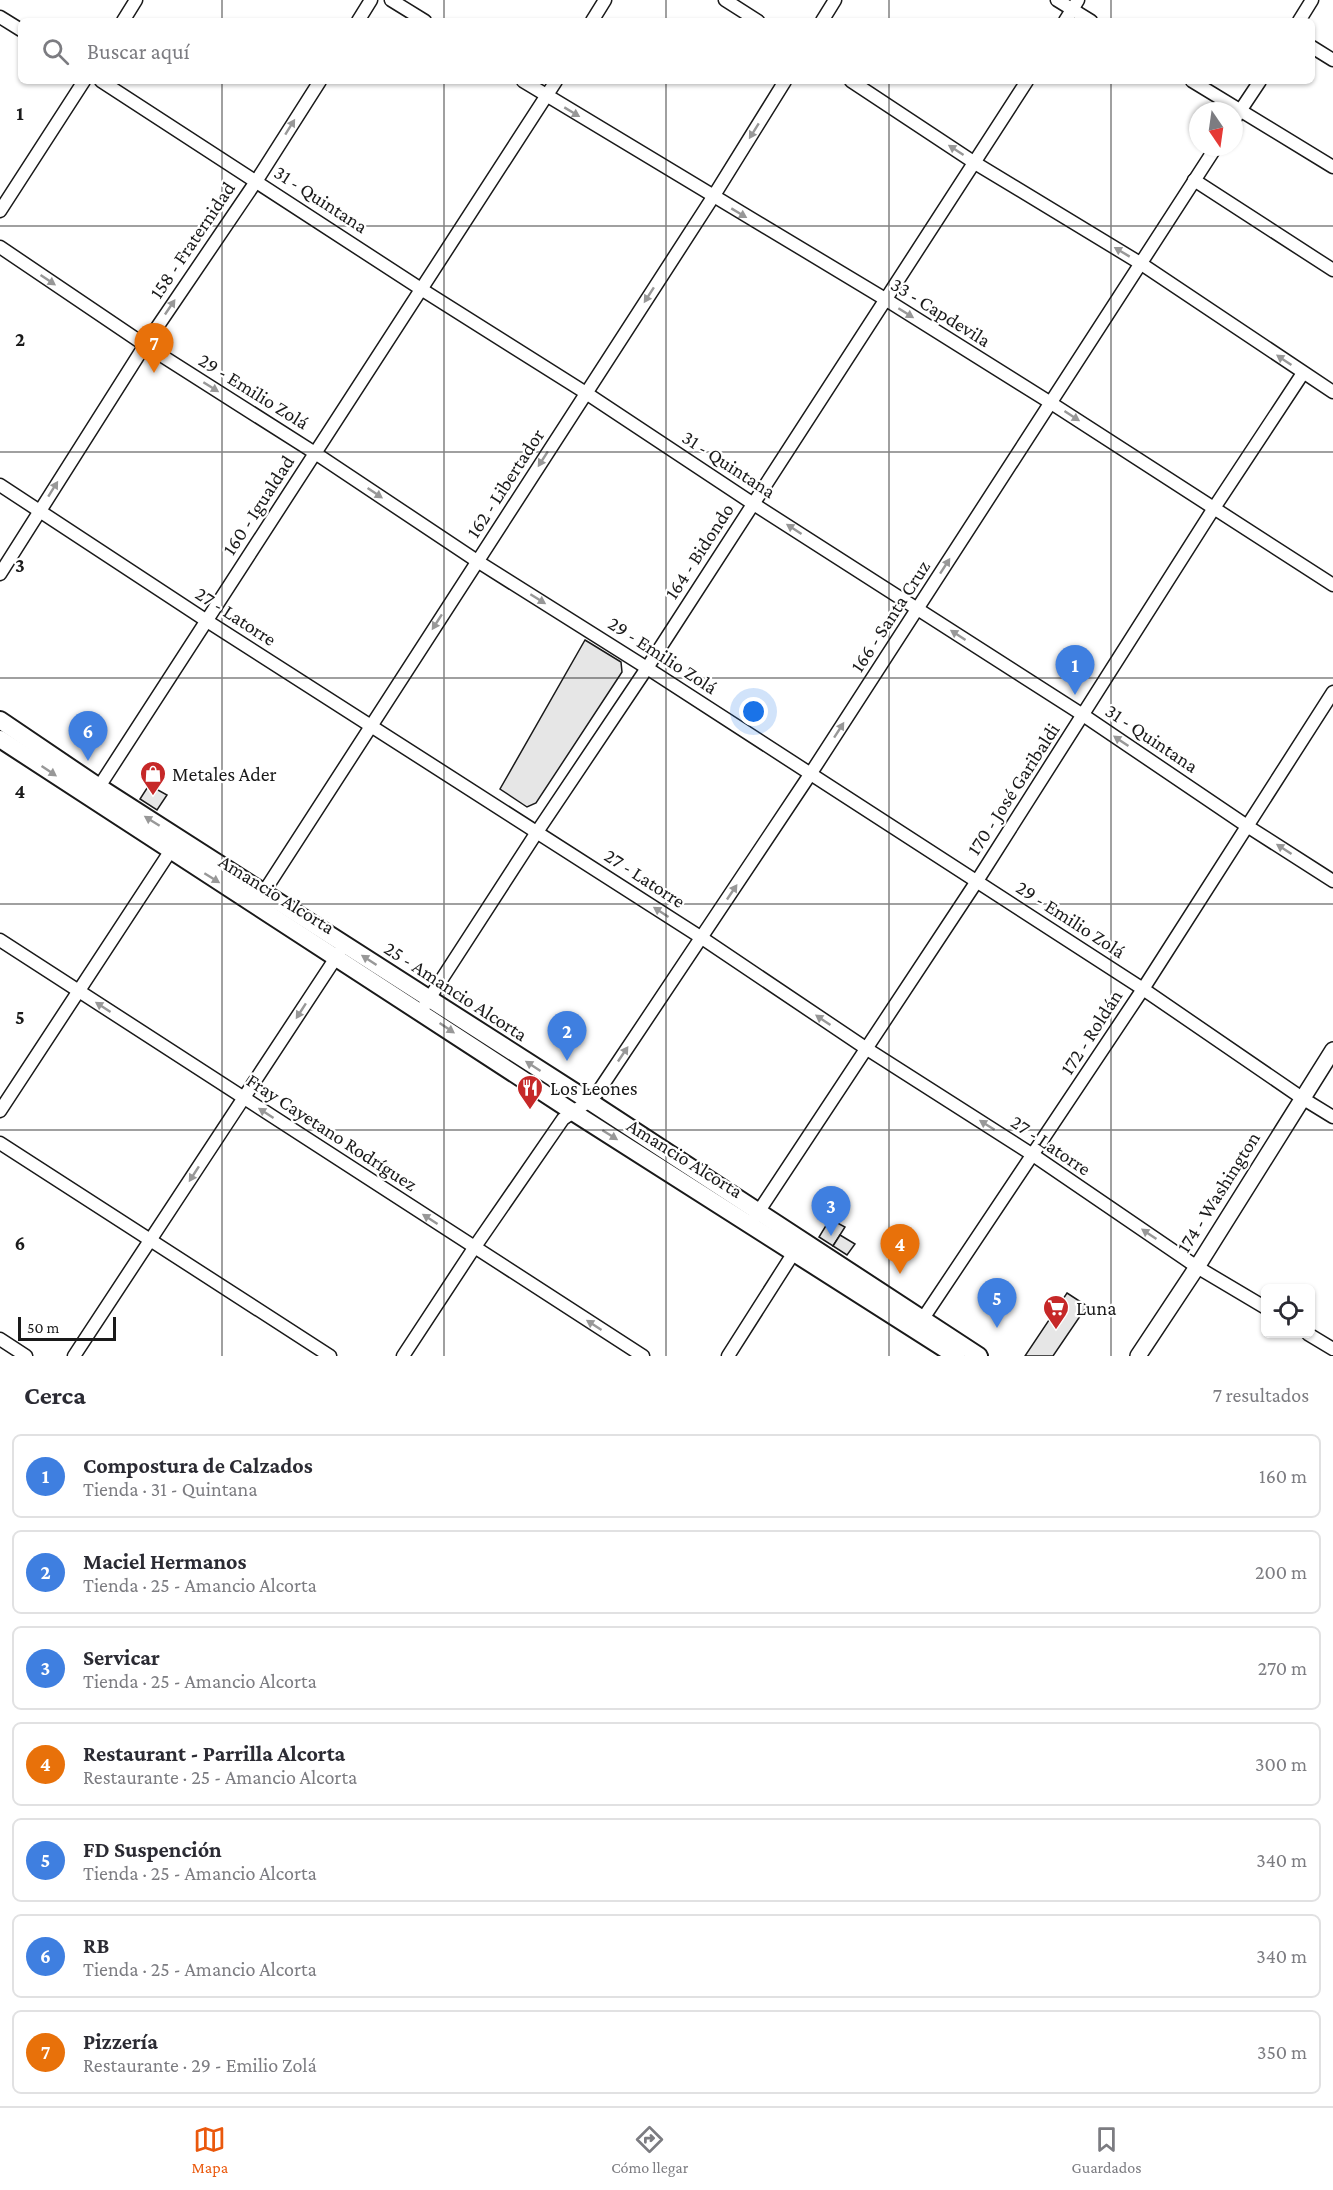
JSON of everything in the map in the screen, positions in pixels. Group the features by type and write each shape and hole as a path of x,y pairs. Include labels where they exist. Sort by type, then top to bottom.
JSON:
{"main road":[{"name":"25 - Amancio Alcorta","path":"0,720 95,794 426,1005 589,1101 755,1218 919,1325 979,1356"},
{"path":"0,739 95,794"},
{"name":"Amancio Alcorta","path":"426,1005 573,1112 755,1218"},
{"path":"919,1325 956,1356"}],"street":[{"path":"125,18 136,0"},
{"path":"360,18 371,0"},
{"path":"391,0 420,18"},
{"path":"594,18 605,0"},
{"path":"725,0 753,18"},
{"path":"824,18 835,0"},
{"path":"1057,0 1075,5 1088,18"},
{"path":"1301,18 1312,0"},
{"path":"1067,18 1075,5"},
{"path":"0,17 18,28"},
{"path":"1315,49 1333,60"},
{"path":"0,211 82,84"},
{"name":"31 - Quintana","path":"106,84 1083,715 1247,826 1333,880"},
{"name":"158 - Fraternidad","path":"0,574 145,345 257,180 318,84"},
{"name":"33 - Capdevila","path":"528,84 885,299 1333,585"},
{"name":"160 - Igualdad","path":"95,794 554,84"},
{"name":"162 - Libertador","path":"259,899 713,197 783,84"},
{"path":"856,84 975,163 1140,263 1333,392"},
{"name":"164 - Bidondo","path":"426,1005 1025,84"},
{"path":"1196,84 1220,102"},
{"path":"1243,106 1258,84"},
{"path":"1243,118 1333,167"},
{"name":"166 - Santa Cruz","path":"403,1356 563,1119 598,1092 702,938 811,774 1210,156"},
{"path":"1194,180 1333,270"},
{"name":"29 - Emilio Zolá","path":"0,247 145,345 315,453 477,561 647,668 1143,989 1333,1117"},
{"name":"170 - José Garibaldi","path":"755,1218 977,881 1214,508 1303,373"},
{"name":"27 - Latorre","path":"0,485 207,621 702,938 867,1049 1033,1155 1197,1267 1261,1305"},
{"name":"172 - Roldán","path":"919,1325 1143,989 1333,692"},
{"path":"0,1111 174,844"},
{"name":"Fray Cayetano Rodríguez","path":"0,940 643,1356"},
{"path":"74,1356 341,951"},
{"name":"174 - Washington","path":"1138,1356 1197,1267 1333,1050"},
{"path":"0,1143 330,1356"},
{"path":"728,1356 798,1246"},
{"path":"1315,1338 1333,1349"},
{"path":"0,1339 26,1356"}],"building":[{"path":"585,640 621,662 622,672 536,803 527,807 500,789"},
{"name":"Metales Ader","path":"149,785 167,795 157,810 140,799"},
{"path":"830,1219 845,1227 833,1246 819,1237"},
{"path":"840,1235 855,1244 847,1255 833,1246"},
{"name":"Luna","path":"1067,1293 1087,1306 1053,1356 1025,1356"}],"place":[{"name":"Pizzería","path":"154,373"},
{"name":"Compostura de Calzados","path":"1075,695"},
{"name":"RB","path":"88,761"},
{"name":"Metales Ader","path":"153,797"},
{"name":"Maciel Hermanos","path":"567,1061"},
{"name":"Los Leones","path":"530,1111"},
{"name":"Servicar","path":"831,1236"},
{"name":"Restaurant - Parrilla Alcorta","path":"900,1274"},
{"name":"FD Suspención","path":"997,1328"},
{"name":"Luna","path":"1056,1331"}]}
